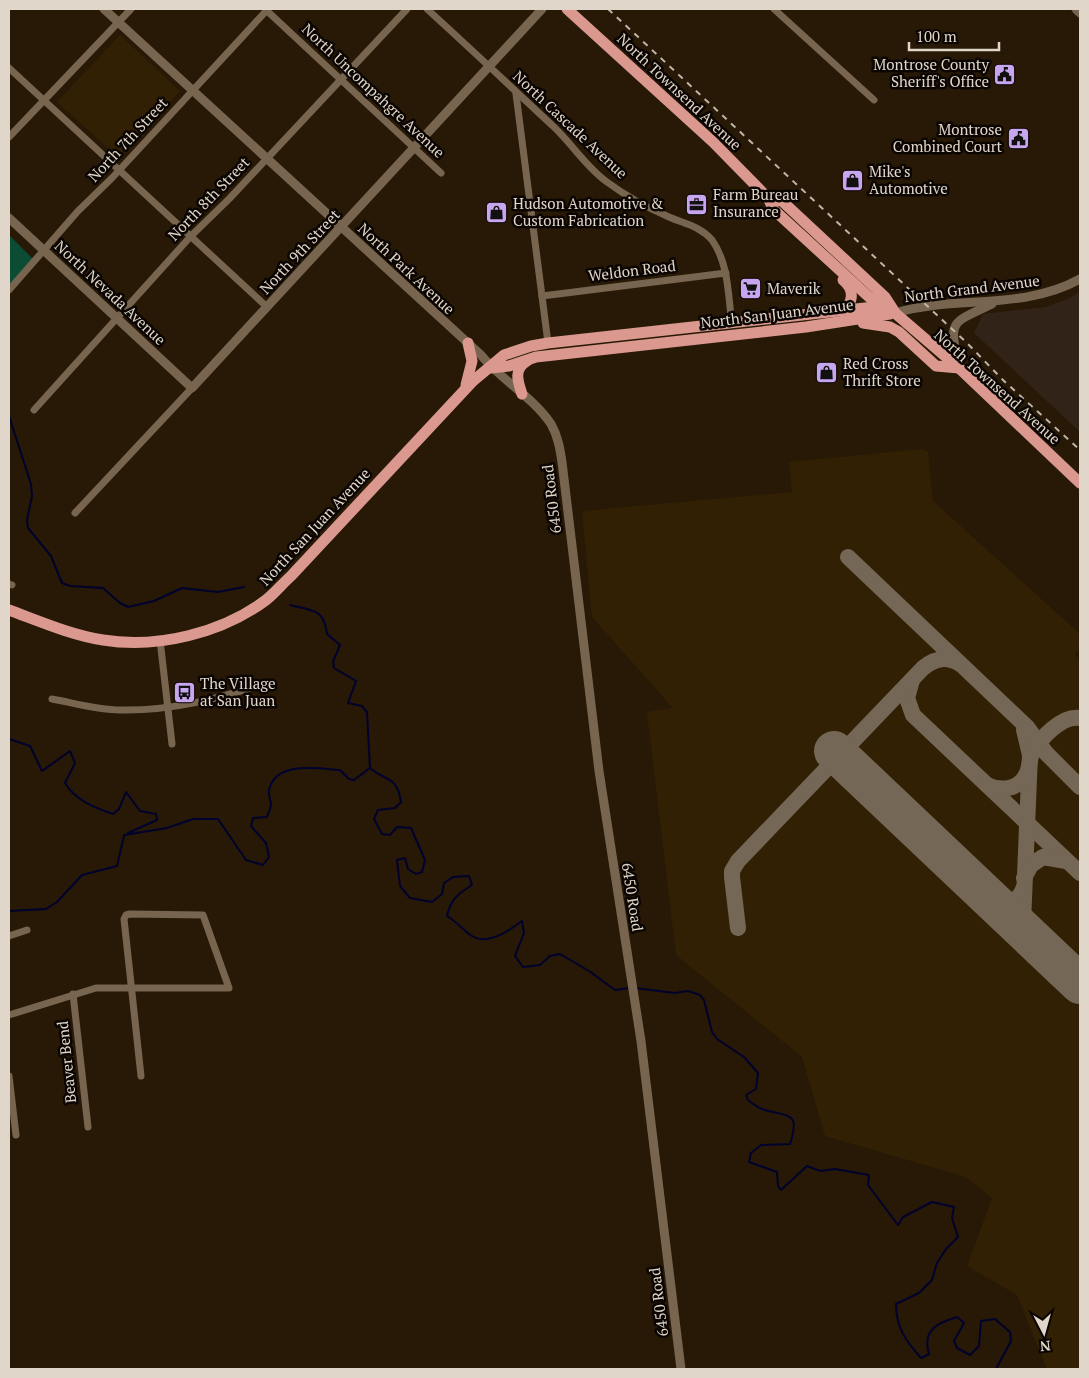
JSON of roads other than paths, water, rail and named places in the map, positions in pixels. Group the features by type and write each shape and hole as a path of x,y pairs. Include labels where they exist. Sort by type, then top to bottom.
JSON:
{"highway":[{"name":"North Townsend Avenue","path":"567,9 713,142 768,198 774,210 869,297 895,313 959,368 1080,484"},
{"name":"North Townsend Avenue","path":"768,198 782,201 885,297 895,313"},
{"path":"810,243 814,253 849,285 851,301 842,310"},
{"name":"North San Juan Avenue","path":"9,610 104,640 160,640 211,628 242,615 267,599 464,388 491,368 504,355 531,346 548,343 732,324 842,310 874,307 895,313"},
{"name":"North San Juan Avenue","path":"491,368 509,366 530,359 633,345 806,327 895,313"},
{"path":"806,327 870,323 890,327 899,332 936,366 959,368"},
{"path":"464,388 472,365 468,343"},
{"path":"522,394 517,374 522,364 530,359"}],"street":[{"name":"North Park Avenue","path":"104,9 468,343 491,368 539,410 554,430"},
{"path":"9,137 131,9"},
{"name":"North Uncompahgre Avenue","path":"267,9 441,173"},
{"name":"North 7th Street","path":"9,290 78,211 193,91 267,9"},
{"name":"North 8th Street","path":"34,410 191,236 267,159 407,9"},
{"name":"North Cascade Avenue","path":"427,9 490,67 516,94 556,129 582,159 606,182 627,196 670,218 692,224 706,233 720,253 726,273 732,324"},
{"name":"North 9th Street","path":"76,513 542,9"},
{"path":"774,9 874,100"},
{"path":"1076,9 1080,13"},
{"path":"9,68 267,307"},
{"path":"516,94 548,343"},
{"name":"North Nevada Avenue","path":"9,218 192,388"},
{"name":"Weldon Road","path":"542,296 726,273"},
{"name":"North Grand Avenue","path":"895,313 916,307 1041,296 1055,292 1080,279"},
{"path":"959,368 952,338 953,330 966,315 997,301"},
{"name":"6450 Road","path":"554,430 562,462 599,772 635,1003 681,1369"},
{"path":"160,640 172,744"},
{"path":"52,699 119,710 168,707 219,699 266,683"},
{"path":"9,1015 96,988 132,988 229,988 205,917 198,913 126,915 124,919 132,988 141,1076"},
{"path":"9,936 27,930"},
{"name":"Beaver Bend","path":"73,994 88,1127"},
{"path":"9,1076 16,1135"}],"waterway":[{"path":"9,416 31,484 32,496 27,520 28,528 51,556 62,583 70,586 103,588 120,603 128,607 154,601 182,588 218,592 244,587"},
{"path":"290,605 311,610 320,615 327,634 340,645 333,662 334,668 356,681 348,703 362,706 367,712 370,768 394,783 401,802 395,808 378,810 374,819 382,834 390,835 397,827 411,828 425,860 422,872 416,874 408,869 405,858 397,860 400,886 410,898 432,902 442,894 444,883 453,877 469,876 472,885 456,898 450,906 447,916 472,936 478,939 492,938 522,921 524,933 515,956 523,967 540,965 550,956 560,954 589,971 615,990 630,988"},
{"path":"9,739 30,746 42,771 70,751 75,763 65,783 80,799 93,806 113,814 119,809 126,792 140,811 156,814 157,820 128,833"},
{"path":"124,835 167,828 193,819 218,819 246,860 263,865 269,857 266,843 251,826 253,818 267,817 271,808 269,790 273,780 280,774 299,768 340,770 349,779 354,780 370,768"},
{"path":"9,911 46,909 57,902 82,875 117,866 124,836"},
{"path":"635,988 675,993 688,991 700,995 704,1000 712,1032 717,1039 744,1057 758,1073 756,1089 746,1095 748,1100 761,1109 791,1118 794,1127 790,1144 761,1145 751,1153 749,1162 777,1172 778,1186 781,1190 807,1166 820,1171 835,1169 869,1175 868,1185 898,1225 903,1217 932,1202 954,1207 952,1218 958,1237 946,1249 937,1263 932,1280 919,1293 896,1304 896,1313 906,1340 921,1358 929,1354 927,1346 930,1333 943,1322 957,1317 964,1323 954,1341 957,1348 970,1355 979,1346 981,1321 995,1319 1010,1332 1011,1341 996,1369"}],"railway":[{"path":"608,9 1080,450"}],"place":[{"name":"Montrose County Sheriff's Office","path":"1005,74"},
{"name":"Montrose Combined Court","path":"1018,139"},
{"name":"Mike's Automotive","path":"853,181"},
{"name":"Farm Bureau Insurance","path":"697,204"},
{"name":"Hudson Automotive & Custom Fabrication","path":"497,213"},
{"name":"Maverik","path":"751,289"},
{"name":"Red Cross Thrift Store","path":"827,373"},
{"name":"The Village at San Juan","path":"184,693"}]}
